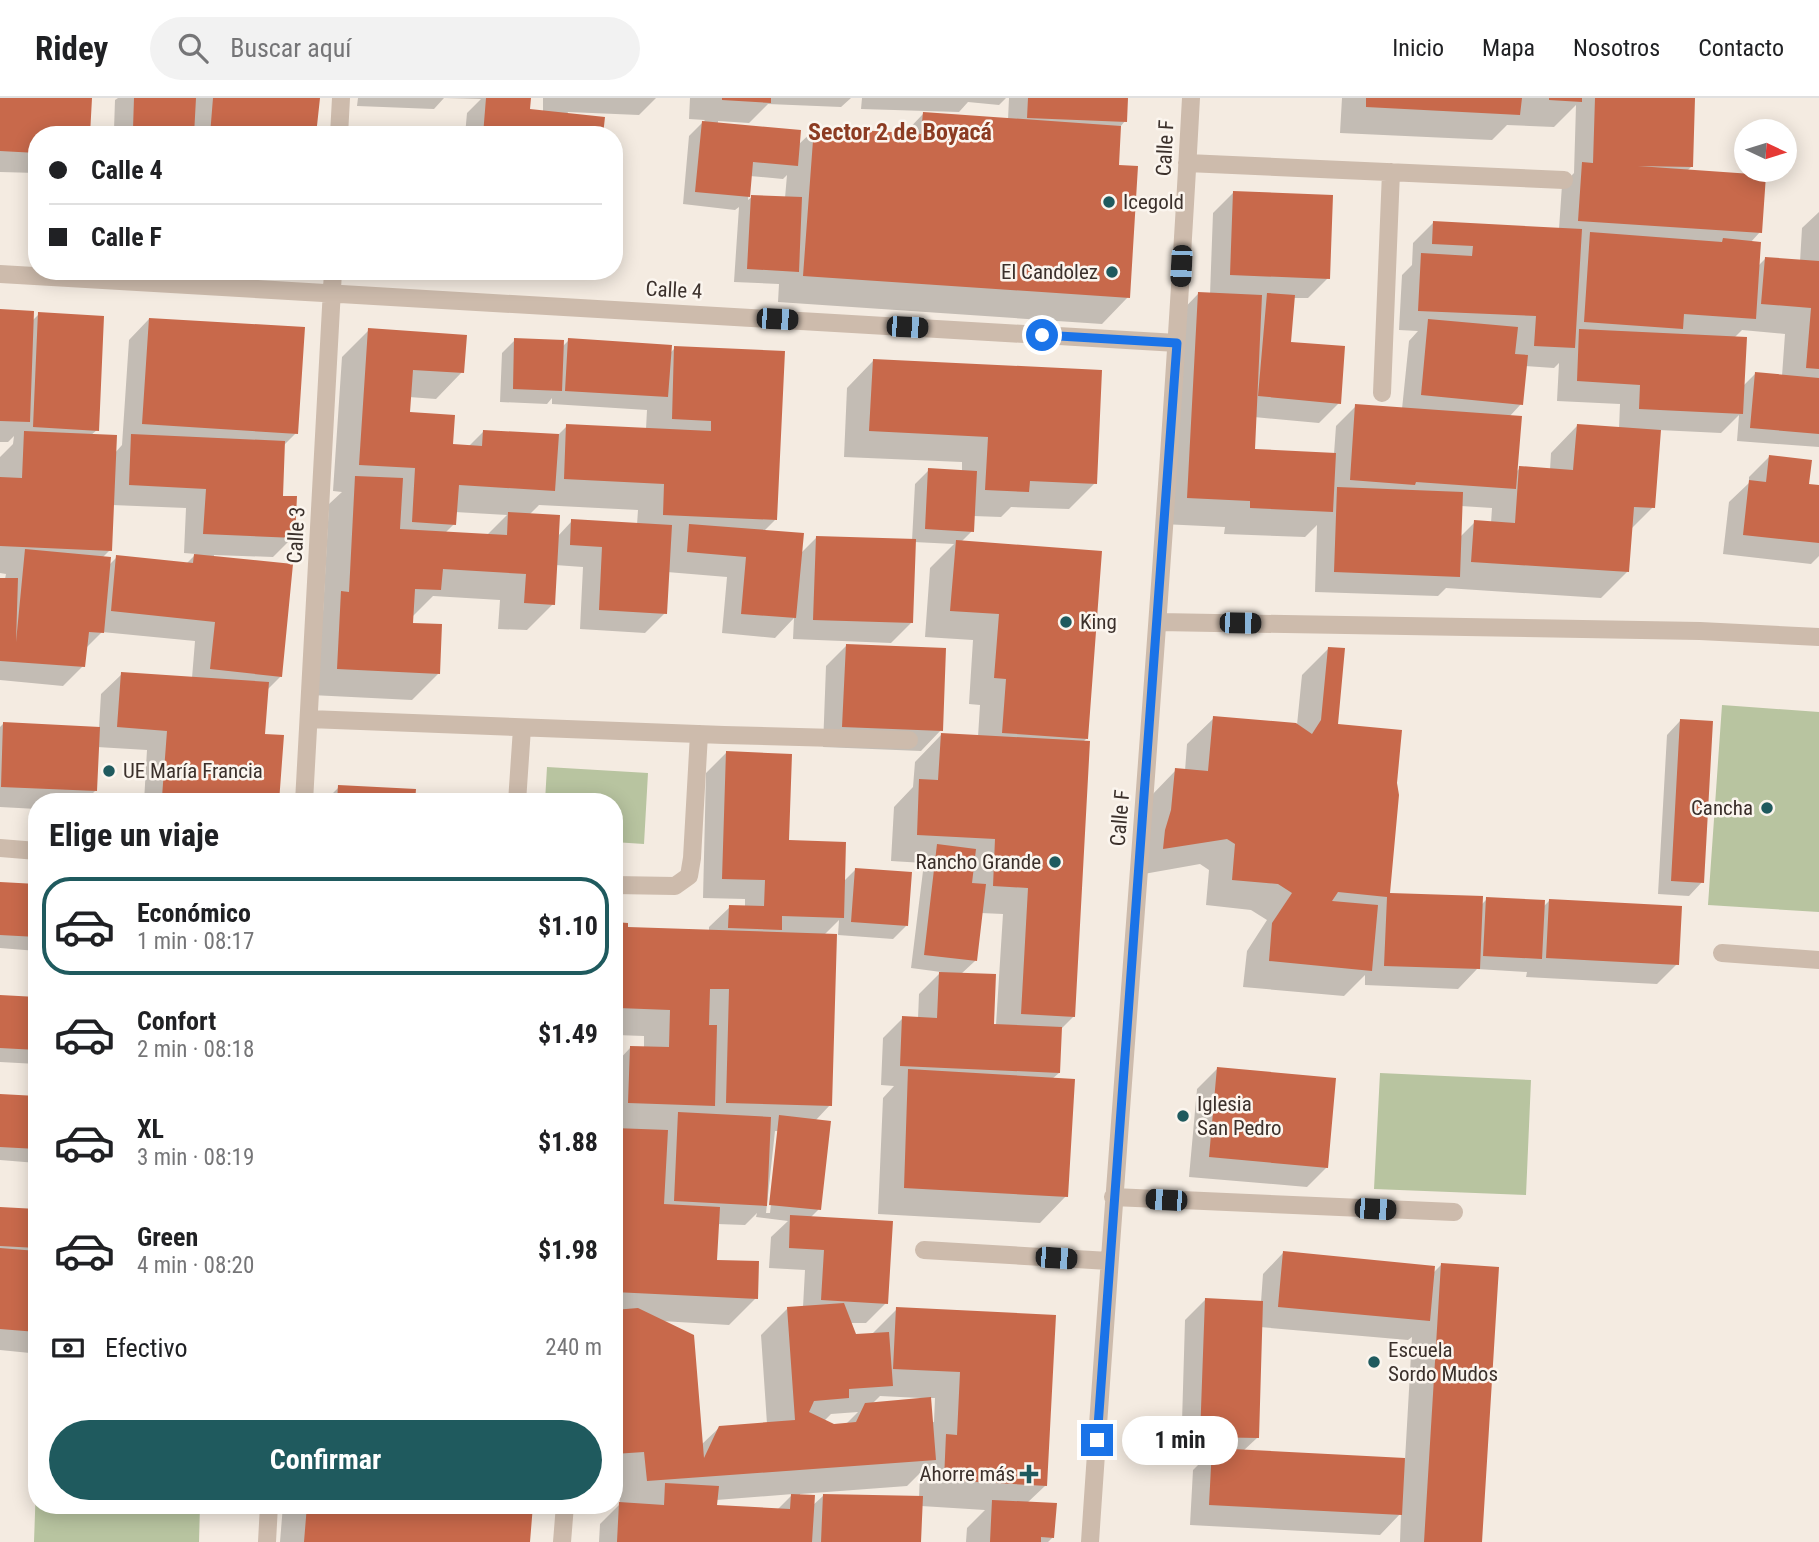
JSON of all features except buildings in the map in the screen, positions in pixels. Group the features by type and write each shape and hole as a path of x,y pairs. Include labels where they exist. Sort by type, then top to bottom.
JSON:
{"street":[{"path":"339,126 341,98"},
{"name":"Calle F","path":"1090,1542 1113,1197 1159,622 1191,98"},
{"path":"1187,163 1564,180"},
{"path":"1382,393 1391,172"},
{"name":"Calle 4","path":"0,274 28,276"},
{"name":"Calle 4","path":"111,280 1177,343"},
{"name":"Calle 3","path":"305,793 334,280"},
{"path":"1159,622 1686,631 1819,637"},
{"path":"309,719 909,740"},
{"path":"518,793 522,728"},
{"path":"623,885 675,886 689,876 699,734"},
{"path":"0,848 28,850"},
{"path":"1722,953 1819,960"},
{"path":"1113,1197 1454,1212"},
{"path":"924,1250 1109,1261"},
{"path":"267,1542 269,1514"},
{"path":"562,1542 564,1514"}],"green space":[{"name":"Cancha","path":"1722,705 1819,712 1819,912 1708,905"},
{"path":"547,767 648,773 644,844 623,843 623,793 545,793"},
{"path":"1380,1073 1531,1080 1526,1195 1374,1189"},
{"path":"35,1514 200,1514 199,1542 34,1542"}],"place":[{"name":"Icegold","path":"1109,202"},
{"name":"El Candolez","path":"1112,272"},
{"name":"King","path":"1066,622"},
{"name":"UE María Francia","path":"109,771"},
{"name":"Cancha","path":"1767,808"},
{"name":"Rancho Grande","path":"1055,862"},
{"name":"Iglesia San Pedro","path":"1183,1116"},
{"name":"Escuela Sordo Mudos","path":"1374,1362"},
{"name":"Ahorre más","path":"1029,1474"}],"district":[{"name":"Sector 2 de Boyacá","path":"900,132"}],"route":[{"path":"1042,335 1177,343 1159,622 1113,1197 1097,1440"}]}
